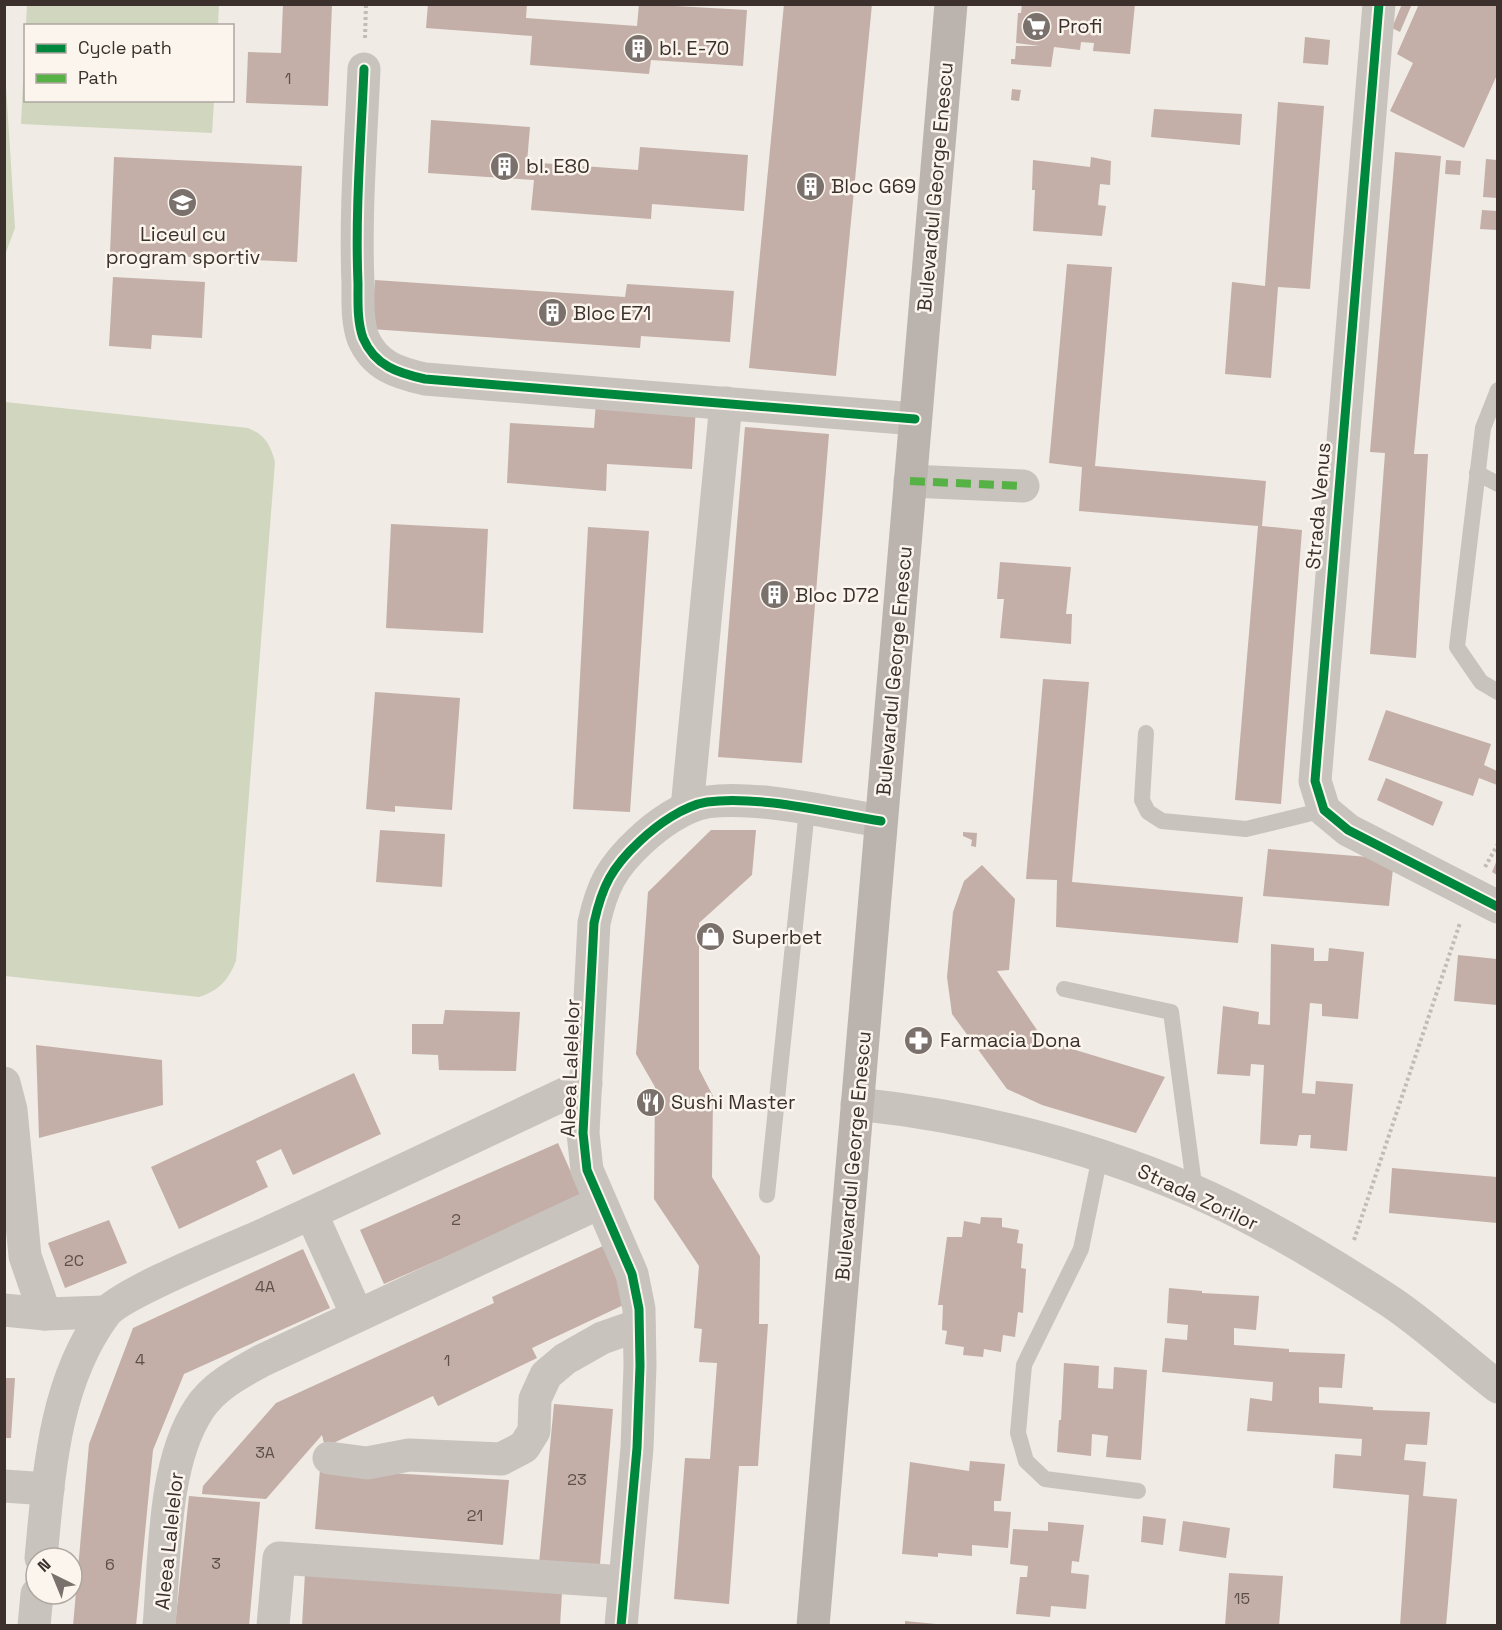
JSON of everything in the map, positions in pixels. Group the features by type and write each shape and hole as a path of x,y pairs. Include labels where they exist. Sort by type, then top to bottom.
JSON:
{"main road":[{"name":"Bulevardul George Enescu","path":"813,1626 951,4"}],"street":[{"name":"Strada Venus","path":"1324,810 1317,789 1315,763 1379,4"},
{"path":"364,69 357,259 359,318 363,337 374,355 397,373 425,379 915,419"},
{"path":"687,808 726,403"},
{"path":"910,481 1023,486"},
{"name":"Aleea Lalelelor","path":"621,1626 637,1448 639,1325 632,1274 599,1203 587,1170 583,1133 594,923 600,897 607,879 624,857 649,832 687,808 706,802 744,801 881,821"},
{"path":"1324,810 1348,830 1484,900"},
{"path":"4,1083 11,1110 25,1256 45,1314"},
{"path":"4,1310 45,1314 105,1312 159,1282 586,1084"},
{"name":"Strada Zorilor","path":"857,1104 933,1113 1001,1128 1101,1156 1195,1192 1343,1272 1393,1304 1497,1387"},
{"name":"Aleea Lalelelor","path":"159,1626 174,1479 187,1430 200,1407 216,1390 238,1374 599,1203"},
{"path":"311,1213 357,1316"},
{"path":"42,1546 55,1434 70,1380 92,1332 105,1312"},
{"path":"329,1458 367,1463 409,1455 501,1459 524,1447 534,1431 535,1399 546,1375 565,1359 602,1338 639,1325"},
{"path":"4,1486 48,1489"},
{"path":"273,1626 279,1558 624,1582"},
{"path":"34,1626 36,1606"}],"lane":[{"path":"1497,390 1483,428 1457,647 1481,682 1497,692"},
{"path":"1477,473 1497,484"},
{"path":"1146,733 1142,800 1148,812 1162,821 1246,829 1324,810"},
{"path":"767,1195 807,810"},
{"path":"1065,989 1171,1012 1195,1192"},
{"path":"1101,1156 1081,1249 1024,1365 1018,1433 1026,1461 1045,1479 1138,1491"}],"path":[{"path":"1343,1272 1484,900 1497,844"}],"green space":[{"path":"27,5 219,5 218,24 26,24"},
{"path":"4,55 15,228 5,255 4,255"},
{"path":"24,62 24,102 214,102 212,133 21,124"},
{"path":"5,402 248,428 263,437 269,445 275,462 236,961 222,984 199,997 5,976"}],"building":[{"path":"283,4 332,4 328,106 246,103 248,52 281,53"},
{"name":"bl. E-70","path":"428,4 527,4 526,18 637,26 639,4 747,10 743,66 651,60 649,74 530,65 532,36 426,28"},
{"name":"Bloc G69","path":"784,4 872,4 836,376 749,368"},
{"path":"1022,4 1135,4 1130,54 1093,51 1094,43 1081,42 1080,50 1054,47 1051,67 1011,64 1011,59 1015,59 1016,46 1040,46 1016,43 1018,13 1021,13"},
{"path":"1402,4 1412,4 1400,32 1392,28"},
{"path":"1419,4 1497,4 1497,75 1464,148 1390,111 1413,63 1397,54"},
{"path":"1305,37 1330,40 1328,65 1303,63"},
{"path":"1012,89 1021,90 1019,101 1011,100"},
{"path":"1278,102 1324,106 1310,289 1278,287 1271,378 1225,374 1232,282 1265,286"},
{"path":"1154,109 1242,114 1240,145 1151,137"},
{"name":"bl. E80","path":"431,120 530,127 527,162 638,170 640,147 748,155 744,211 652,204 651,219 531,210 534,180 428,173"},
{"path":"1395,152 1441,156 1414,454 1428,454 1416,658 1370,654 1385,453 1370,452"},
{"path":"114,157 302,166 297,262 110,253"},
{"path":"1091,157 1111,161 1110,185 1100,184 1098,205 1106,206 1102,236 1033,231 1035,190 1032,190 1033,160 1090,167"},
{"path":"1486,159 1497,160 1497,198 1483,197"},
{"path":"1446,160 1461,161 1460,175 1445,174"},
{"path":"1482,210 1497,211 1497,230 1480,229"},
{"path":"1067,264 1112,267 1095,466 1266,481 1262,526 1302,530 1281,804 1235,800 1258,526 1079,511 1082,467 1049,463"},
{"path":"113,277 205,282 202,338 152,335 151,349 109,346"},
{"name":"Bloc E71","path":"375,280 625,297 627,284 734,291 730,342 641,336 640,348 371,329"},
{"path":"596,402 696,408 692,469 607,464 606,491 507,483 510,423 594,428"},
{"name":"Bloc D72","path":"745,427 829,434 802,763 718,757"},
{"path":"391,524 488,529 483,633 386,628"},
{"path":"588,527 649,531 630,812 573,809"},
{"path":"1000,562 1071,567 1066,614 1072,614 1071,644 1000,638 1004,599 997,599"},
{"path":"1043,679 1089,682 1072,882 1243,897 1238,943 1056,927 1057,880 1026,879"},
{"path":"375,692 460,698 452,810 395,806 395,812 366,809"},
{"path":"1386,710 1491,744 1484,765 1497,771 1497,785 1479,778 1473,796 1368,760"},
{"path":"1386,778 1443,802 1433,826 1377,800"},
{"path":"380,830 445,834 442,887 376,882"},
{"path":"711,830 756,830 752,875 699,923 699,1069 713,1096 712,1177 760,1256 759,1324 768,1324 758,1466 739,1466 729,1604 674,1599 685,1458 710,1459 717,1363 699,1362 702,1329 694,1328 699,1266 654,1199 655,1087 636,1054 648,892"},
{"path":"963,832 977,833 976,847 971,846 972,840 963,836"},
{"path":"1268,849 1394,859 1389,906 1263,896"},
{"path":"1497,860 1497,875 1492,872"},
{"path":"982,865 1015,899 1009,970 997,971 1037,1030 1029,1036 1165,1077 1136,1133 1042,1105 1007,1089 952,1014 947,977 953,912 964,881"},
{"path":"1271,944 1314,948 1314,961 1328,961 1329,948 1364,952 1358,1019 1322,1016 1322,1004 1310,1003 1302,1093 1315,1094 1316,1081 1353,1084 1347,1151 1310,1148 1311,1135 1299,1135 1297,1146 1260,1144 1264,1065 1251,1064 1250,1076 1217,1074 1223,1006 1259,1012 1258,1024 1270,1025"},
{"path":"1458,955 1497,959 1497,1005 1454,1001"},
{"path":"445,1010 520,1012 516,1071 439,1070 438,1055 412,1054 412,1024 443,1024"},
{"path":"36,1045 162,1060 163,1105 39,1138"},
{"path":"354,1073 381,1134 293,1175 281,1149 256,1161 268,1187 179,1229 151,1167"},
{"path":"558,1143 582,1197 384,1284 360,1230"},
{"path":"1392,1168 1497,1177 1497,1223 1389,1213"},
{"path":"981,1217 1002,1218 1002,1227 1019,1230 1017,1243 1023,1244 1021,1268 1026,1269 1023,1313 1018,1312 1015,1337 1003,1335 1001,1352 984,1349 983,1357 963,1355 964,1347 945,1344 947,1331 942,1330 943,1305 938,1305 947,1237 962,1237 964,1221 980,1224"},
{"path":"109,1220 127,1263 65,1288 48,1243"},
{"path":"605,1245 632,1301 532,1348 537,1358 438,1406 433,1396 325,1447 322,1435 266,1499 202,1494 203,1486 276,1403 494,1303 492,1297"},
{"path":"303,1249 330,1308 184,1374 153,1450 136,1626 73,1626 75,1606 84,1606 84,1546 80,1546 89,1444 133,1328"},
{"path":"1169,1288 1202,1291 1202,1293 1259,1296 1256,1330 1234,1328 1234,1345 1289,1349 1289,1352 1345,1354 1342,1388 1319,1387 1319,1403 1373,1407 1373,1410 1430,1412 1427,1445 1406,1444 1404,1460 1426,1462 1423,1496 1457,1499 1446,1626 1400,1626 1409,1495 1333,1488 1335,1454 1361,1456 1362,1439 1247,1431 1250,1398 1272,1401 1273,1382 1162,1372 1165,1338 1187,1340 1188,1325 1167,1323"},
{"path":"1064,1363 1099,1366 1098,1388 1113,1389 1114,1367 1147,1370 1141,1460 1106,1457 1108,1436 1092,1434 1091,1456 1057,1452"},
{"path":"4,1378 15,1378 11,1438 4,1438"},
{"path":"554,1404 613,1409 600,1564 539,1564"},
{"path":"970,1461 1005,1464 1001,1501 994,1501 994,1511 1011,1512 1008,1548 972,1545 972,1556 938,1553 938,1557 902,1554 910,1462 969,1471"},
{"path":"320,1469 509,1480 503,1545 315,1529"},
{"path":"189,1496 260,1502 249,1626 175,1626"},
{"path":"1143,1516 1166,1519 1163,1545 1141,1542"},
{"path":"1183,1521 1230,1528 1226,1558 1179,1551"},
{"path":"1048,1522 1084,1525 1079,1562 1072,1561 1071,1573 1089,1575 1086,1609 1051,1606 1050,1617 1016,1614 1020,1577 1027,1577 1028,1566 1010,1564 1013,1529 1048,1531"},
{"path":"305,1573 562,1592 560,1626 302,1626"},
{"path":"1229,1573 1283,1576 1279,1626 1225,1626"},
{"path":"905,1621 936,1624 936,1626 905,1626"}],"marked path":[{"path":"910,481 1023,486"}],"cycle path":[{"path":"1379,4 1315,781 1324,810 1348,830 1498,907"},
{"path":"364,69 358,203 359,318 363,338 368,348 388,367 425,379 915,419"},
{"path":"621,1626 637,1448 640,1366 639,1309 632,1274 587,1170 583,1133 594,923 601,898 615,869 640,841 671,817 698,804 727,800 771,803 881,821"}],"place":[{"name":"Profi","path":"1037,26"},
{"name":"bl. E-70","path":"638,48"},
{"name":"bl. E80","path":"505,166"},
{"name":"Bloc G69","path":"810,186"},
{"name":"Liceul cu program sportiv","path":"183,203"},
{"name":"Bloc E71","path":"552,313"},
{"name":"Bloc D72","path":"774,595"},
{"name":"Superbet","path":"711,937"},
{"name":"Farmacia Dona","path":"919,1040"},
{"name":"Sushi Master","path":"650,1102"}]}
